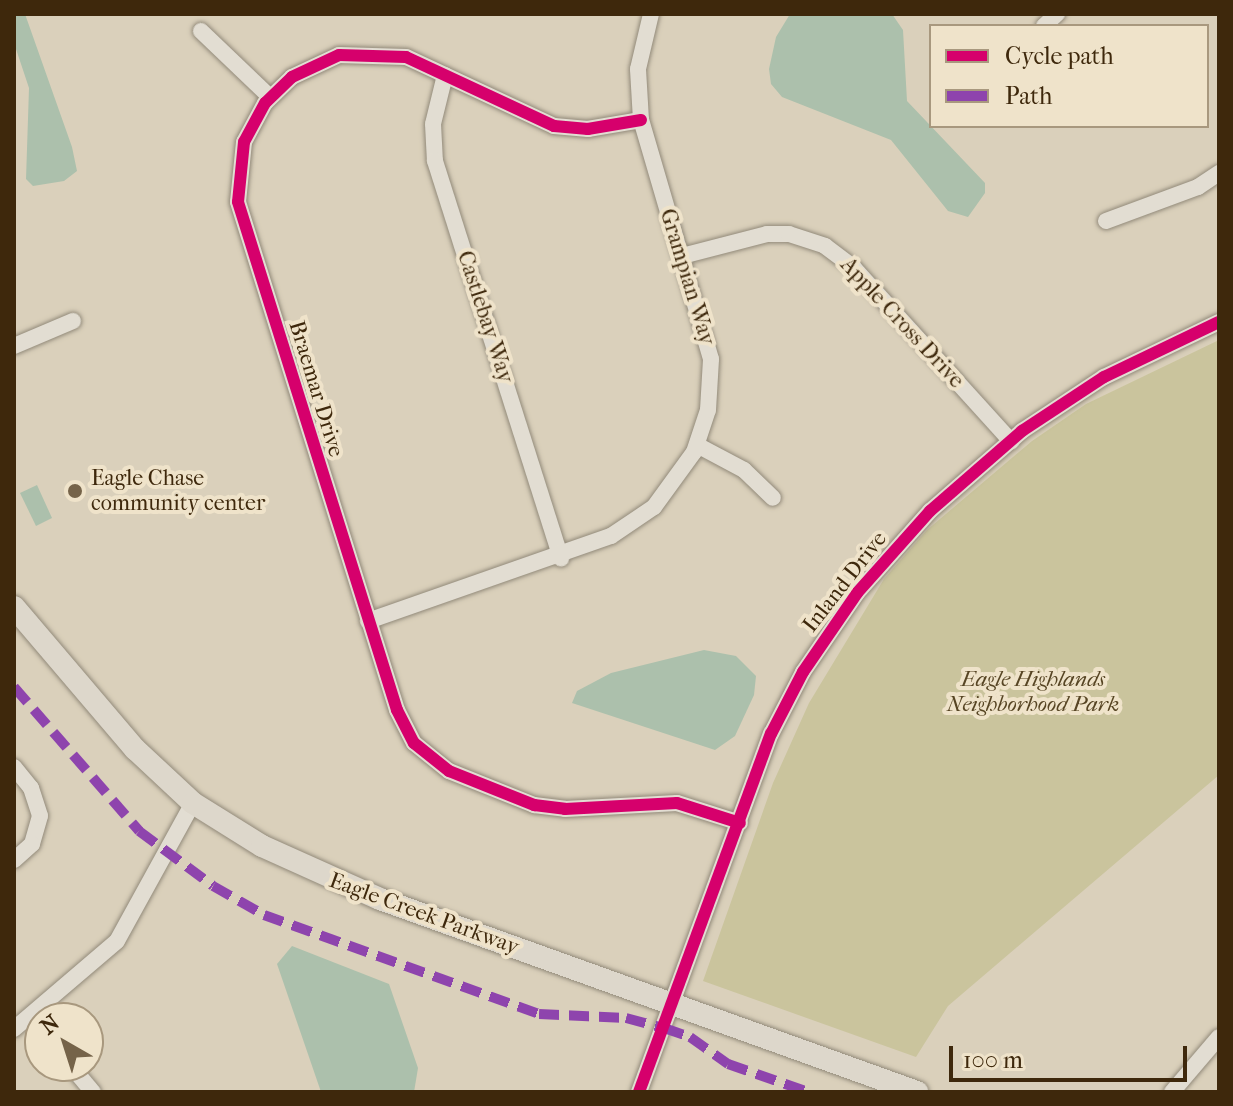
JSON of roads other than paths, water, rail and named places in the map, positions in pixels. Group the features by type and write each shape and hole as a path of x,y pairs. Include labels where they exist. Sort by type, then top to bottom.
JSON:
{"main road":[{"name":"Eagle Creek Parkway","path":"14,607 127,741 193,803 242,835 324,877 917,1092"}],"street":[{"name":"Grampian Way","path":"368,621 561,558 611,536 654,507 697,445 710,403 711,359 641,120 640,54 651,14"},
{"path":"201,31 270,97"},
{"name":"Braemar Drive","path":"641,120 588,129 554,126 406,57 354,53 312,66 270,97 244,142 238,202 368,621 406,731 424,754 449,771 544,808 660,801 740,823"},
{"name":"Castlebay Way","path":"445,75 433,124 435,161 561,558"},
{"path":"1106,221 1198,187 1219,173"},
{"name":"Apple Cross Drive","path":"682,256 767,234 825,246 854,268 1011,441"},
{"path":"14,346 73,321"},
{"name":"Inland Drive","path":"639,1092 674,1006 776,724 836,623 915,526 1011,441 1104,377 1219,322"},
{"path":"697,445 744,470 773,498"},
{"path":"14,767 35,794 40,816 32,844 14,860"},
{"path":"55,1002 123,932 193,803"},
{"path":"1172,1092 1219,1037"}],"place":[{"name":"Eagle Chase community center","path":"75,491"}],"park label":[{"name":"Eagle Highlands Neighborhood Park","path":"1033,692"}]}
